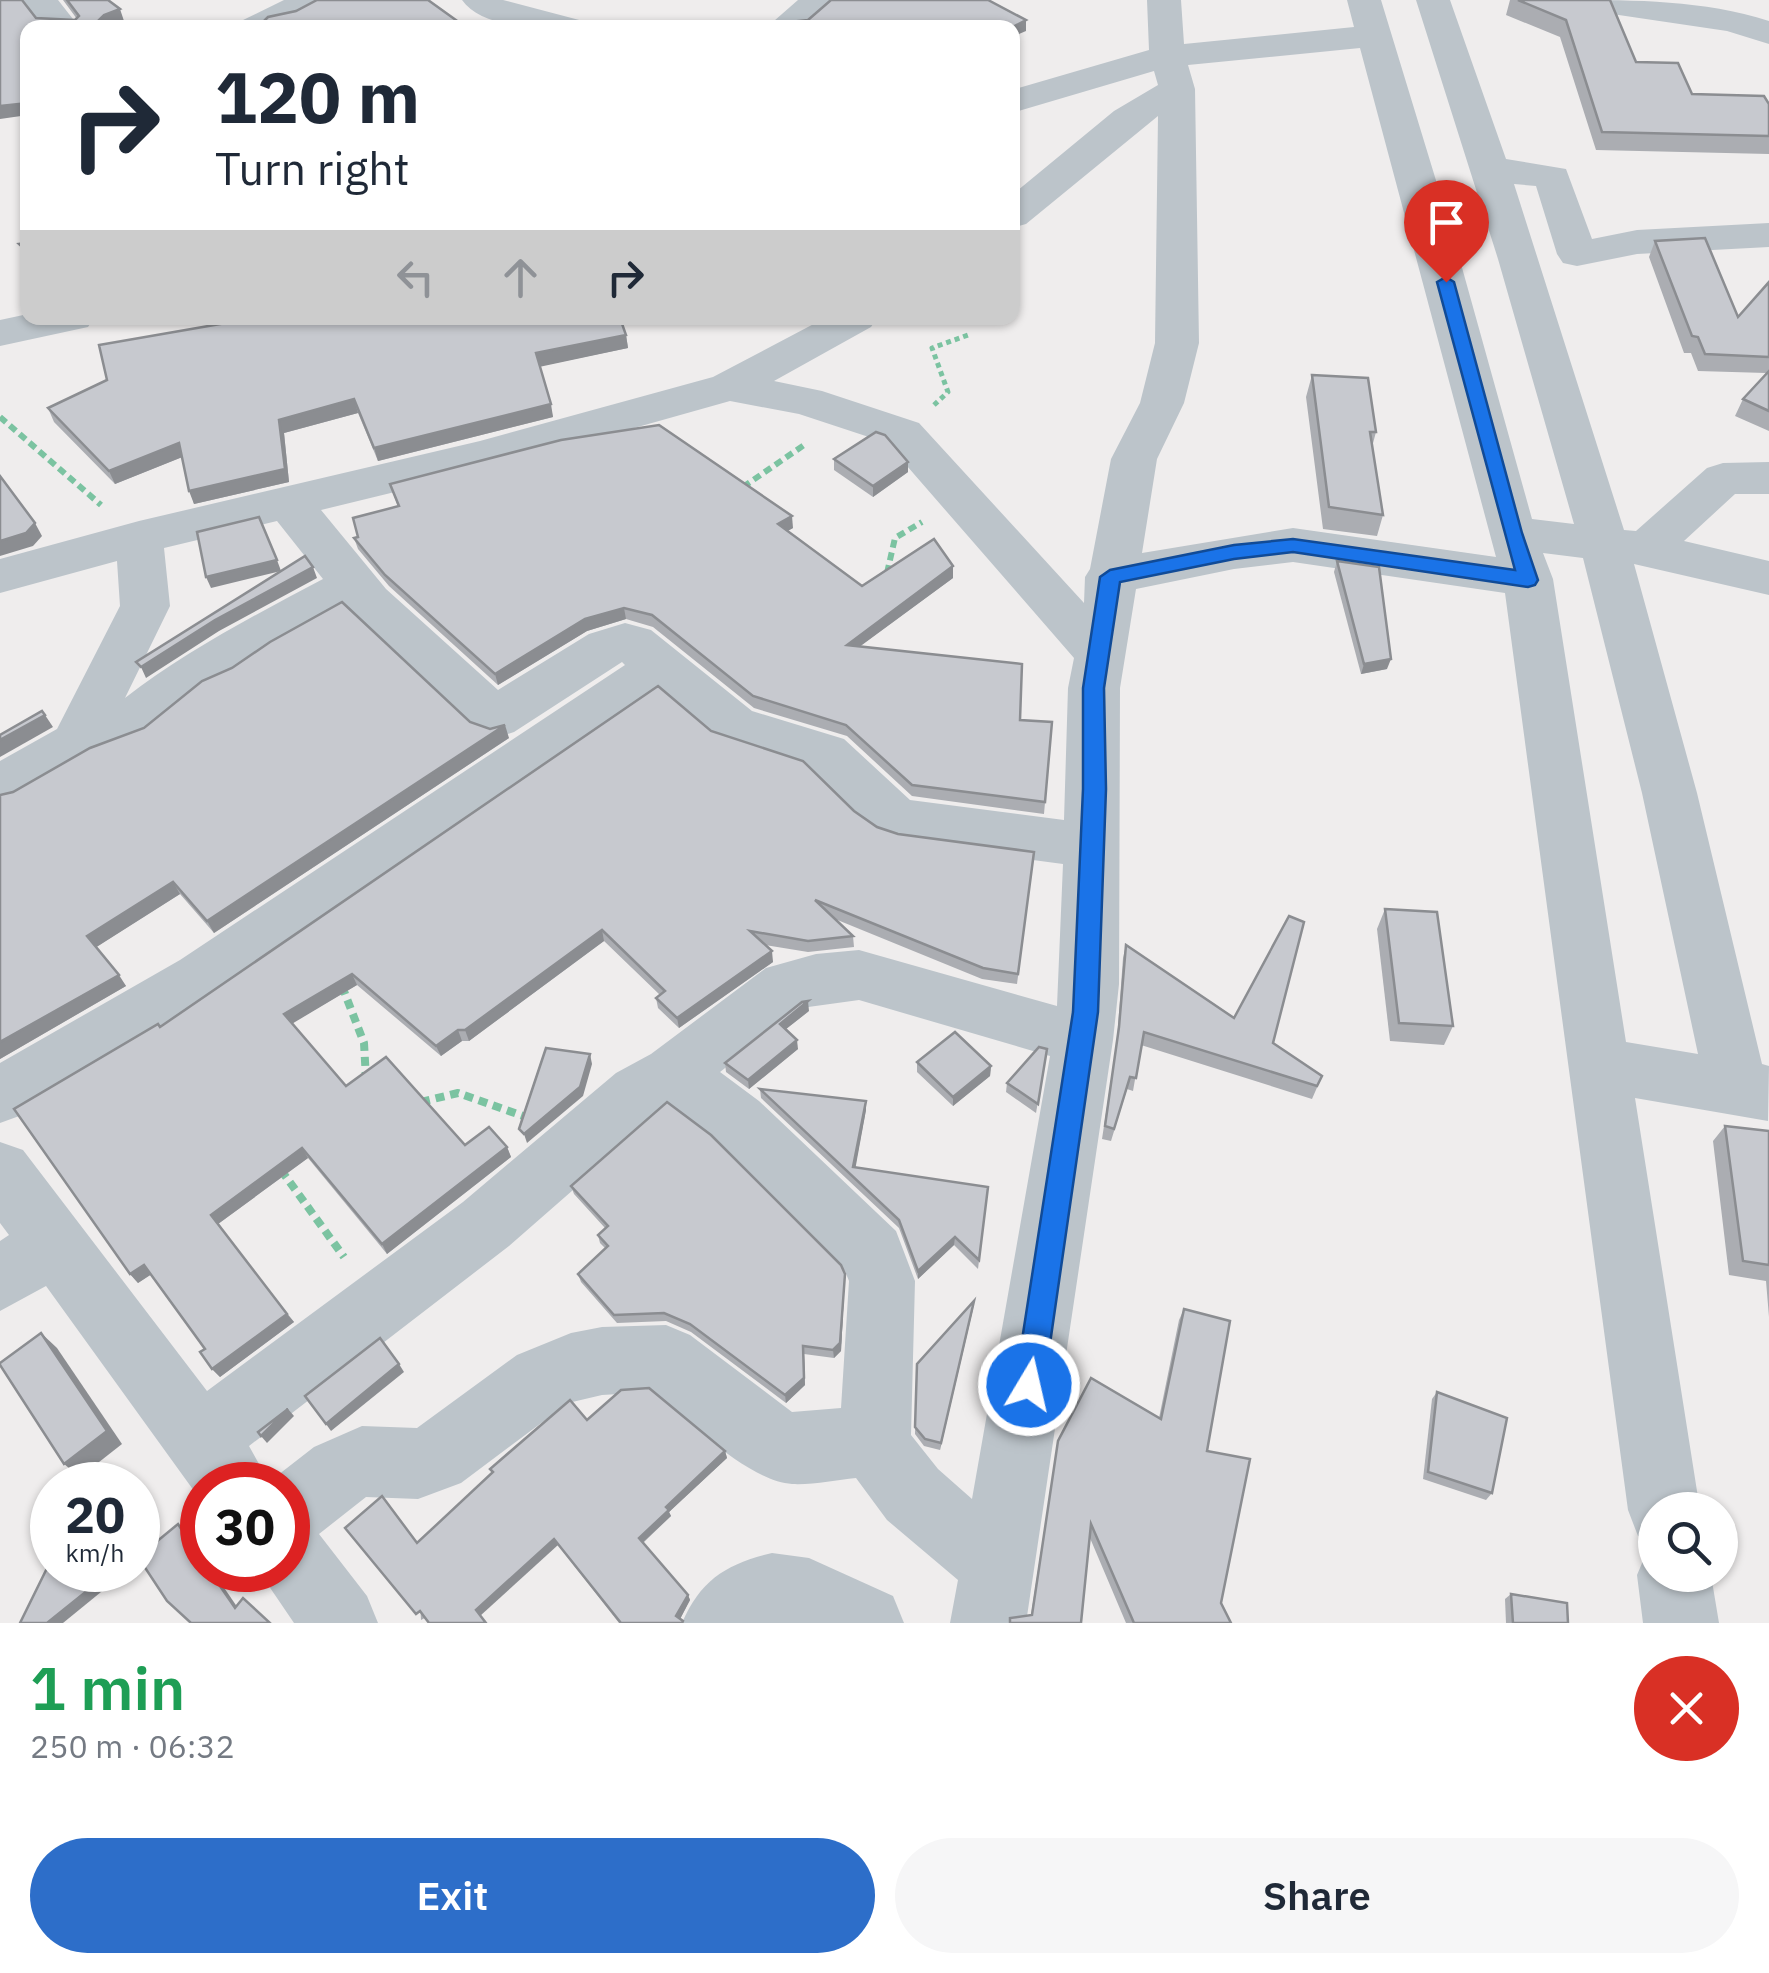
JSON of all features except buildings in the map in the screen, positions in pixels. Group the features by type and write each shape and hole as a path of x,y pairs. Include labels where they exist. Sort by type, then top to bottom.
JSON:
{"street":[{"path":"40,0 56,20"},
{"path":"270,20 312,0"},
{"path":"479,0 486,6 540,20"},
{"path":"786,20 820,0"},
{"path":"994,1594 1083,1040 1088,984 1094,688 1110,577 1134,459 1162,403 1178,342 1193,86 1164,0"},
{"path":"1433,0 1625,547 1645,697 1753,1090 1599,1065"},
{"path":"1585,0 1733,21 1769,22"},
{"path":"1733,21 1769,32"},
{"path":"1020,209 1127,118 1193,86 1359,25"},
{"path":"1020,101 1193,86 1359,25"},
{"path":"1359,25 1520,556 1661,1492"},
{"path":"1491,170 1552,177 1577,254 1637,242 1769,235"},
{"path":"0,333 39,325"},
{"path":"0,576 138,538 480,456 729,387 843,325"},
{"path":"729,387 773,393 903,433 1100,654"},
{"path":"1625,547 1724,479 1769,478"},
{"path":"289,503 368,602 516,734"},
{"path":"77,743 145,606 138,538"},
{"path":"1110,577 1234,552 1293,546 1520,556 1625,547 1769,578"},
{"path":"0,786 77,743 129,724 188,677 218,664 255,638 353,584"},
{"path":"0,1095 200,978 287,920 516,734 660,667 733,724 825,754 876,806 898,820 1092,846"},
{"path":"0,1171 26,1261 217,1462 379,1304 517,1200 661,1076 674,1073 787,986 846,974 882,979 1083,1040"},
{"path":"674,1073 694,1085 764,1146 872,1253 882,1281 875,1441 883,1460 914,1500 994,1594"},
{"path":"310,1496 348,1468 375,1460 421,1466 542,1379 561,1369 592,1362 666,1359 776,1445 792,1448 875,1441"},
{"path":"310,1583 340,1623"},
{"path":"720,1623 729,1612 770,1588 804,1592 866,1623"},
{"path":"1676,1592 1681,1623"}],"path":[{"path":"903,433 948,392 932,348 968,335"},
{"path":"737,491 849,415"},
{"path":"0,417 138,538"},
{"path":"883,590 895,538 961,498"},
{"path":"287,920 337,973 364,1043 366,1081 376,1090"},
{"path":"411,1104 458,1093 586,1138"},
{"path":"270,1155 379,1304"}],"route":[{"path":"1029,1385 1086,1012 1094,688 1110,577 1234,552 1293,546 1344,550 1528,580 1446,282"}]}
